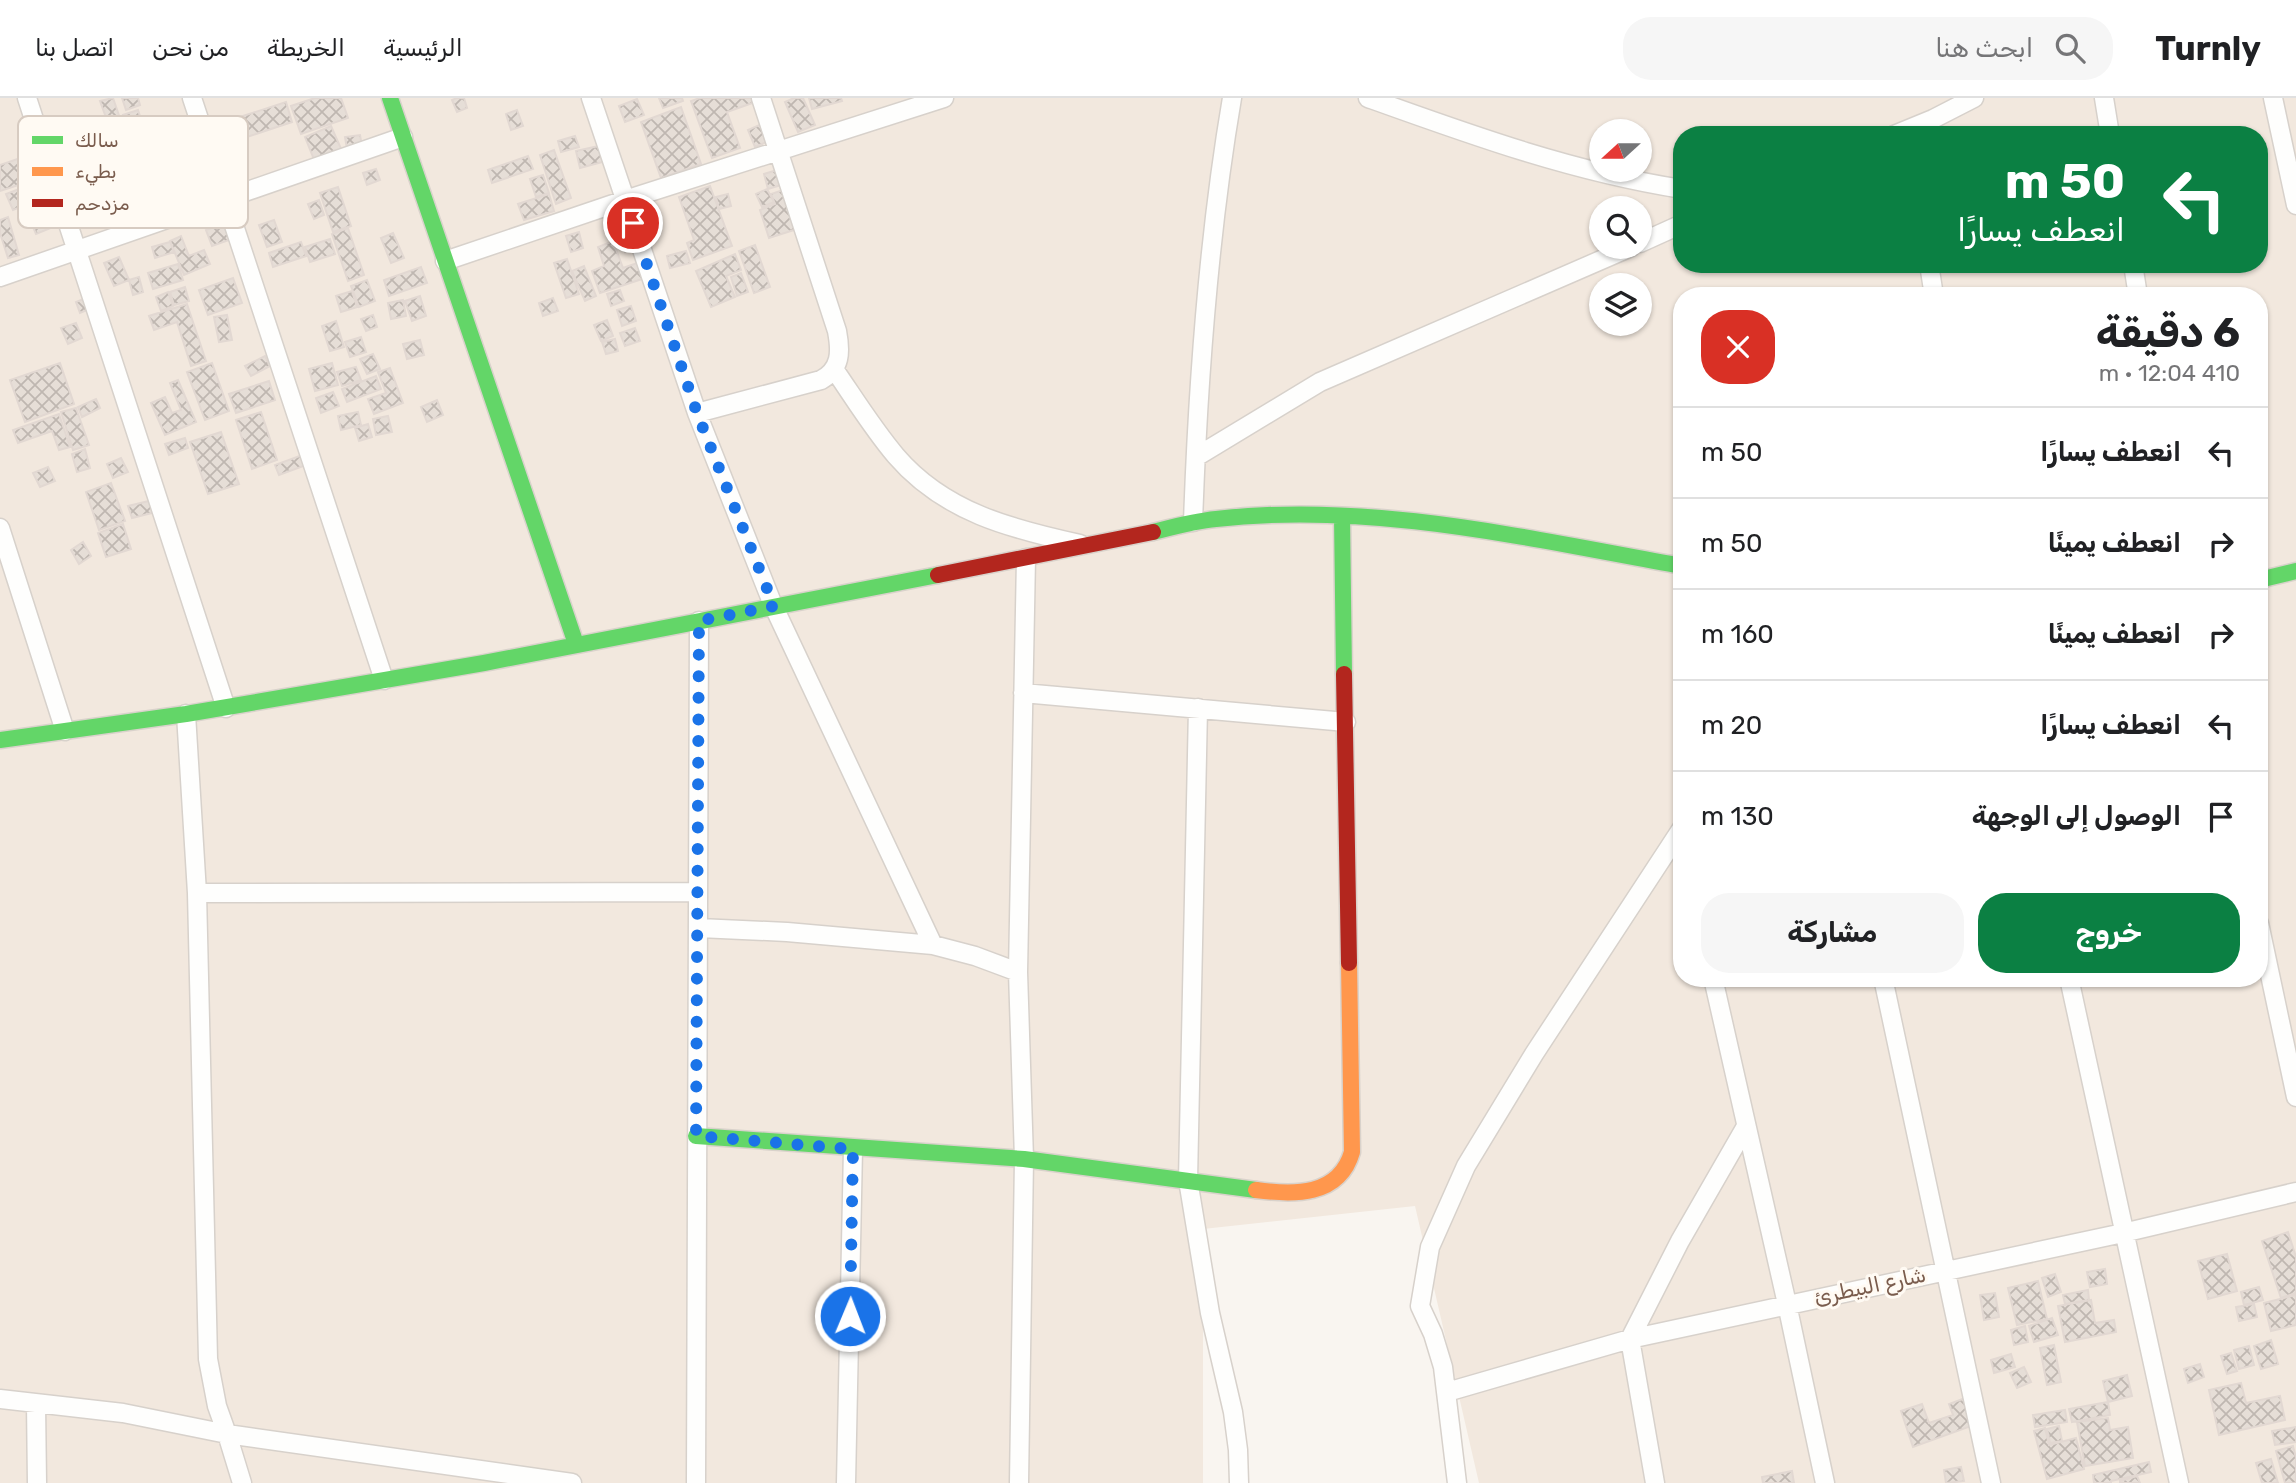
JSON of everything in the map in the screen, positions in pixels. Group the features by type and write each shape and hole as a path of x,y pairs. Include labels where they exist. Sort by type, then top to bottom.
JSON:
{"street":[{"path":"27,98 33,116"},
{"path":"192,98 198,116"},
{"path":"390,98 576,644"},
{"path":"591,98 697,413 774,606 933,945"},
{"path":"697,413 816,382 828,376 839,359 837,331 761,98"},
{"path":"445,261 944,98"},
{"path":"1193,522 1210,268 1221,160 1232,98"},
{"path":"1368,98 1495,144 1561,163 1673,188"},
{"path":"1931,126 1944,98"},
{"path":"1932,126 1974,98"},
{"path":"2104,98 2109,126"},
{"path":"2273,98 2296,205"},
{"path":"248,192 403,137"},
{"path":"70,228 226,708"},
{"path":"0,277 143,228"},
{"path":"236,228 384,680"},
{"path":"1652,238 1673,228"},
{"path":"1196,457 1320,382 1603,259"},
{"path":"834,369 896,456 937,492 1002,525 1085,545"},
{"path":"0,740 186,715 384,680 1026,558 1193,522 1262,516 1376,518 1502,534 1673,564"},
{"path":"696,1136 1024,1159 1293,1194 1311,1191 1340,1176 1350,1161 1342,517"},
{"path":"0,528 65,731"},
{"path":"1019,1483 1024,1159 1018,972 1026,558"},
{"path":"2268,578 2296,571"},
{"path":"696,1483 699,621"},
{"path":"1023,693 1346,722"},
{"path":"1198,708 1188,1180 1210,1313 1233,1412 1239,1483"},
{"path":"186,715 197,893 208,1359 217,1406 242,1483"},
{"path":"1457,1483 1447,1392 1437,1345 1420,1306 1426,1265 1435,1233 1466,1166 1534,1054 1673,848"},
{"path":"197,893 698,892"},
{"path":"699,928 787,932 933,945 975,956 1018,972"},
{"path":"2268,965 2296,1097"},
{"path":"1715,987 1825,1483"},
{"path":"1885,987 1991,1483"},
{"path":"2071,987 2179,1483"},
{"path":"1655,1483 1630,1339 1680,1241 1745,1128"},
{"path":"846,1483 853,1149"},
{"name":"شارع البيطرئ","path":"1447,1392 1630,1339 2123,1233 2296,1192"},
{"path":"0,1399 123,1413 227,1434 572,1483"},
{"path":"36,1404 37,1483"}],"shaded area":[{"path":"0,98 2296,98 2296,1483 1479,1483 1415,1206 1203,1229 1203,1483 0,1483"}],"building":[{"path":"113,98 119,116 105,116 100,101"},
{"path":"122,98 138,98 140,105 126,110"},
{"path":"315,98 341,98 348,118 301,134 291,106"},
{"path":"464,98 467,108 457,112 452,100"},
{"path":"659,98 682,98 683,101 663,108"},
{"path":"700,98 754,98 755,102 727,112 740,148 712,158 691,101"},
{"path":"803,98 815,125 798,132 785,102"},
{"path":"809,98 841,98 842,101 812,109"},
{"path":"637,99 644,115 625,122 619,106"},
{"path":"286,102 292,122 248,137 248,116 243,116"},
{"path":"681,107 701,164 661,178 641,122"},
{"path":"138,110 140,116 123,116"},
{"path":"517,110 523,126 511,130 506,114"},
{"path":"764,123 771,140 755,147 748,130"},
{"path":"331,126 342,151 315,162 305,137"},
{"path":"360,135 362,147 347,149 345,137"},
{"path":"575,136 579,147 561,152 558,141"},
{"path":"603,145 606,161 580,168 576,151"},
{"path":"554,150 571,198 556,204 540,155"},
{"path":"528,156 533,169 492,183 488,170"},
{"path":"18,159 18,185 0,191 0,165"},
{"path":"376,169 380,180 367,185 363,173"},
{"path":"777,170 781,185 768,189 764,174"},
{"path":"543,175 549,193 536,197 530,179"},
{"path":"710,186 732,246 693,260 687,243 694,240 679,197"},
{"path":"338,187 351,226 333,232 320,193"},
{"path":"18,189 18,208 13,210 6,194"},
{"path":"767,189 774,202 762,207 756,194"},
{"path":"786,189 800,228 769,238 760,210 775,204 771,194"},
{"path":"549,194 554,211 524,220 518,204"},
{"path":"728,194 731,206 719,209 716,197"},
{"path":"319,200 324,215 314,219 308,204"},
{"path":"8,217 19,255 8,258 0,233 0,220"},
{"path":"624,219 636,247 625,252 613,223"},
{"path":"274,220 282,242 267,247 259,225"},
{"path":"33,228 51,228 36,234"},
{"path":"228,228 232,239 212,246 206,230"},
{"path":"348,228 364,275 348,281 332,234"},
{"path":"579,232 583,248 571,252 566,236"},
{"path":"393,233 404,258 391,263 381,238"},
{"path":"181,236 189,256 204,250 210,264 184,275 170,241"},
{"path":"330,239 335,254 310,262 305,247"},
{"path":"613,241 623,268 640,262 645,278 600,293 592,271 604,266 598,247"},
{"path":"170,242 174,252 155,258 152,247"},
{"path":"301,242 306,256 273,267 269,253"},
{"path":"755,245 770,287 754,293 739,251"},
{"path":"686,251 690,263 670,268 667,256"},
{"path":"735,254 741,270 726,276 735,297 711,307 696,271"},
{"path":"119,257 129,280 114,286 104,263"},
{"path":"567,259 579,294 566,298 554,263"},
{"path":"178,264 183,280 153,289 148,273"},
{"path":"584,266 596,296 585,301 572,271"},
{"path":"421,267 427,283 389,296 384,280"},
{"path":"741,273 748,292 737,296 731,277"},
{"path":"139,277 143,292 133,295 129,280"},
{"path":"233,278 242,303 208,315 199,290"},
{"path":"367,280 375,301 359,307 351,286"},
{"path":"185,287 189,301 174,305 170,292"},
{"path":"620,290 624,301 611,306 607,294"},
{"path":"352,291 357,307 341,312 336,296"},
{"path":"168,292 173,306 161,311 156,297"},
{"path":"420,296 426,316 412,321 405,301"},
{"path":"88,297 92,308 80,313 76,302"},
{"path":"553,298 558,311 543,316 539,303"},
{"path":"403,300 406,316 391,319 388,303"},
{"path":"187,304 206,361 191,366 177,322 154,330 149,316"},
{"path":"631,306 636,321 622,326 617,310"},
{"path":"227,315 232,340 219,342 214,317"},
{"path":"373,315 377,327 366,331 361,319"},
{"path":"607,320 613,336 601,341 594,325"},
{"path":"336,321 344,347 330,351 322,326"},
{"path":"76,323 82,338 68,344 61,328"},
{"path":"635,328 640,341 625,346 620,333"},
{"path":"361,337 366,352 350,357 345,342"},
{"path":"615,339 618,351 606,354 602,342"},
{"path":"420,340 424,355 407,359 403,344"},
{"path":"373,354 380,369 367,374 360,359"},
{"path":"265,356 270,366 251,376 245,366"},
{"path":"60,363 74,404 25,422 10,380"},
{"path":"212,363 229,411 205,420 187,372"},
{"path":"332,363 338,385 315,391 309,369"},
{"path":"356,367 361,380 342,386 337,372"},
{"path":"390,368 403,403 374,414 368,399 386,393 378,372"},
{"path":"376,376 381,389 347,402 342,389"},
{"path":"178,380 196,422 165,435 151,403 165,397 172,413 181,410 170,383"},
{"path":"269,381 275,400 236,413 229,394"},
{"path":"333,392 339,406 321,413 316,398"},
{"path":"96,399 100,408 82,417 78,407"},
{"path":"437,400 443,415 427,422 421,407"},
{"path":"76,408 89,445 73,450 61,412"},
{"path":"261,412 277,460 252,469 236,420"},
{"path":"358,412 361,425 341,430 338,416"},
{"path":"59,414 70,447 59,450 52,431 18,443 13,430"},
{"path":"388,416 392,432 376,435 373,419"},
{"path":"368,424 372,437 359,441 355,428"},
{"path":"221,432 239,484 208,494 190,442"},
{"path":"185,438 188,448 169,455 165,444"},
{"path":"85,449 90,468 77,472 72,454"},
{"path":"305,454 309,464 279,475 275,465"},
{"path":"121,458 128,472 113,478 107,464"},
{"path":"48,467 55,481 40,487 33,473"},
{"path":"111,483 125,521 99,530 86,492"},
{"path":"153,500 156,512 132,518 128,506"},
{"path":"123,524 131,549 106,557 98,533"},
{"path":"83,542 91,556 79,564 71,550"},
{"path":"2288,1232 2296,1257 2296,1293 2281,1298 2262,1241"},
{"path":"2227,1254 2237,1291 2208,1299 2198,1261"},
{"path":"2105,1269 2107,1284 2090,1287 2087,1272"},
{"path":"2055,1274 2061,1292 2048,1297 2042,1278"},
{"path":"2038,1281 2047,1319 2017,1325 2008,1288"},
{"path":"2259,1287 2263,1300 2244,1305 2241,1292"},
{"path":"2088,1290 2089,1300 2065,1304 2063,1295"},
{"path":"1995,1293 1999,1317 1984,1320 1980,1295"},
{"path":"2296,1295 2296,1325 2271,1331 2264,1303"},
{"path":"2091,1300 2095,1323 2114,1320 2116,1332 2065,1342 2058,1306"},
{"path":"2254,1304 2257,1317 2239,1321 2236,1307"},
{"path":"2052,1318 2058,1335 2034,1342 2029,1326"},
{"path":"2025,1326 2028,1342 2014,1345 2011,1330"},
{"path":"2271,1340 2278,1364 2261,1369 2254,1346"},
{"path":"2054,1345 2061,1382 2047,1385 2040,1348"},
{"path":"2249,1346 2254,1365 2239,1369 2234,1350"},
{"path":"2231,1353 2237,1371 2227,1374 2221,1356"},
{"path":"2011,1354 2015,1367 1994,1373 1991,1360"},
{"path":"2200,1364 2204,1377 2188,1383 2184,1369"},
{"path":"2024,1367 2031,1382 2017,1388 2010,1373"},
{"path":"2127,1375 2132,1396 2108,1402 2103,1381"},
{"path":"2241,1383 2246,1403 2280,1396 2285,1420 2219,1435 2209,1390"},
{"path":"1965,1398 1974,1425 1913,1447 1901,1411 1922,1404 1929,1423 1953,1415 1949,1404"},
{"path":"2108,1402 2110,1415 2072,1422 2069,1409"},
{"path":"2065,1410 2067,1422 2035,1427 2033,1415"},
{"path":"2108,1418 2110,1430 2128,1427 2133,1458 2085,1466 2077,1422"},
{"path":"2059,1426 2062,1441 2050,1443 2047,1429"},
{"path":"2296,1427 2296,1442 2275,1445 2272,1431"},
{"path":"2045,1428 2049,1445 2076,1438 2084,1469 2047,1479 2034,1431"},
{"path":"2293,1446 2296,1483 2285,1483 2276,1451"},
{"path":"2271,1459 2278,1483 2262,1483 2256,1463"},
{"path":"2149,1462 2151,1472 2111,1483 2094,1483 2093,1475"},
{"path":"1961,1467 1964,1481 1946,1483 1944,1470"},
{"path":"1792,1471 1794,1483 1763,1483 1762,1477"},
{"path":"2137,1476 2140,1483 2120,1483 2120,1481"}],"traffic: fast":[{"path":"390,98 576,644"},
{"path":"1153,532 1216,519 1333,515 1450,526 1673,564"},
{"path":"1342,517 1344,674"},
{"path":"2268,578 2296,571"},
{"path":"0,740 186,714 484,663 938,575"},
{"path":"696,1136 1024,1159 1256,1190"}],"traffic: slow":[{"path":"1256,1190 1313,1190 1337,1178 1346,1167 1352,1152 1349,963"}],"traffic: jam":[{"path":"938,575 1153,532"},
{"path":"1344,674 1349,963"}],"route":[{"path":"633,223 697,413 774,606 699,621 696,1136 853,1149 850,1316"}]}
